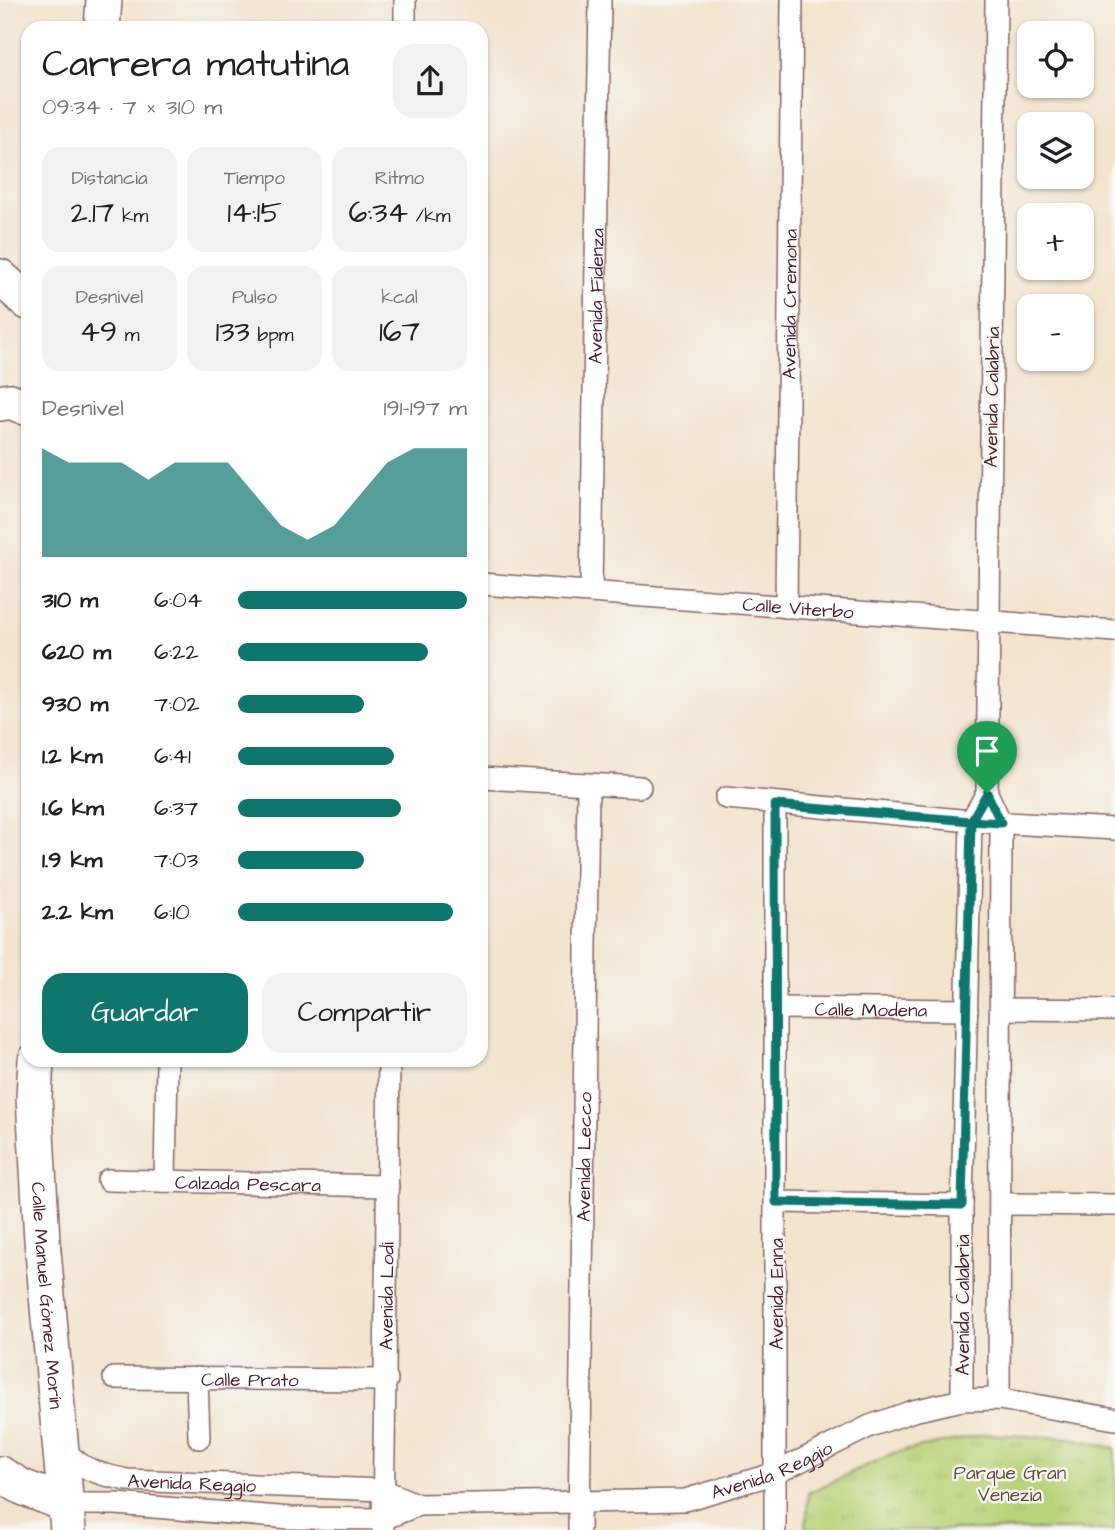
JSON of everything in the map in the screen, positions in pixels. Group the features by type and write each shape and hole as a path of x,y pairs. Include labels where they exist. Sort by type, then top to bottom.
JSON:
{"main road":[{"path":"102,21 104,0"},
{"path":"0,277 21,296"},
{"path":"0,403 10,401 21,405"},
{"name":"Calle Manuel Gómez Morín","path":"36,1067 34,1097 41,1240 67,1517"},
{"path":"0,1474 67,1517"}],"street":[{"path":"405,0 405,21"},
{"name":"Avenida Fidenza","path":"591,592 600,0"},
{"name":"Avenida Cremona","path":"786,607 792,0"},
{"name":"Avenida Calabria","path":"996,0 987,793 1001,823 999,1399"},
{"name":"Calle Viterbo","path":"488,585 1115,631"},
{"path":"488,778 640,787"},
{"name":"Avenida Lecco","path":"579,1530 588,783"},
{"name":"Avenida Calabria","path":"962,1400 962,1205 971,821 987,793"},
{"path":"726,798 775,805 971,821 1115,829"},
{"name":"Avenida Enna","path":"775,805 775,1530"},
{"name":"Calle Modena","path":"777,1008 967,1010"},
{"path":"1002,1009 1115,1010"},
{"path":"165,1181 167,1067"},
{"name":"Avenida Lodi","path":"383,1525 387,1380 389,1067"},
{"name":"Calzada Pescara","path":"108,1180 388,1186"},
{"path":"776,1202 962,1205"},
{"path":"1001,1204 1115,1205"},
{"name":"Calle Prato","path":"114,1378 387,1380"},
{"path":"197,1378 199,1438"},
{"name":"Avenida Reggio","path":"61,1444 73,1461 89,1472 127,1480 383,1490 418,1505 579,1503 685,1500 776,1473 870,1426 912,1411 962,1400 999,1399 1115,1419"},
{"name":"Avenida Reggio","path":"67,1517 116,1504 383,1525 418,1505"}],"green space":[{"name":"Parque Gran Venezia","path":"986,1434 1072,1438 1115,1448 1115,1530 806,1530 808,1493 893,1453"}],"route":[{"path":"987,793 971,821 962,1205 776,1202 775,805 971,821 1001,823 987,793"}]}
